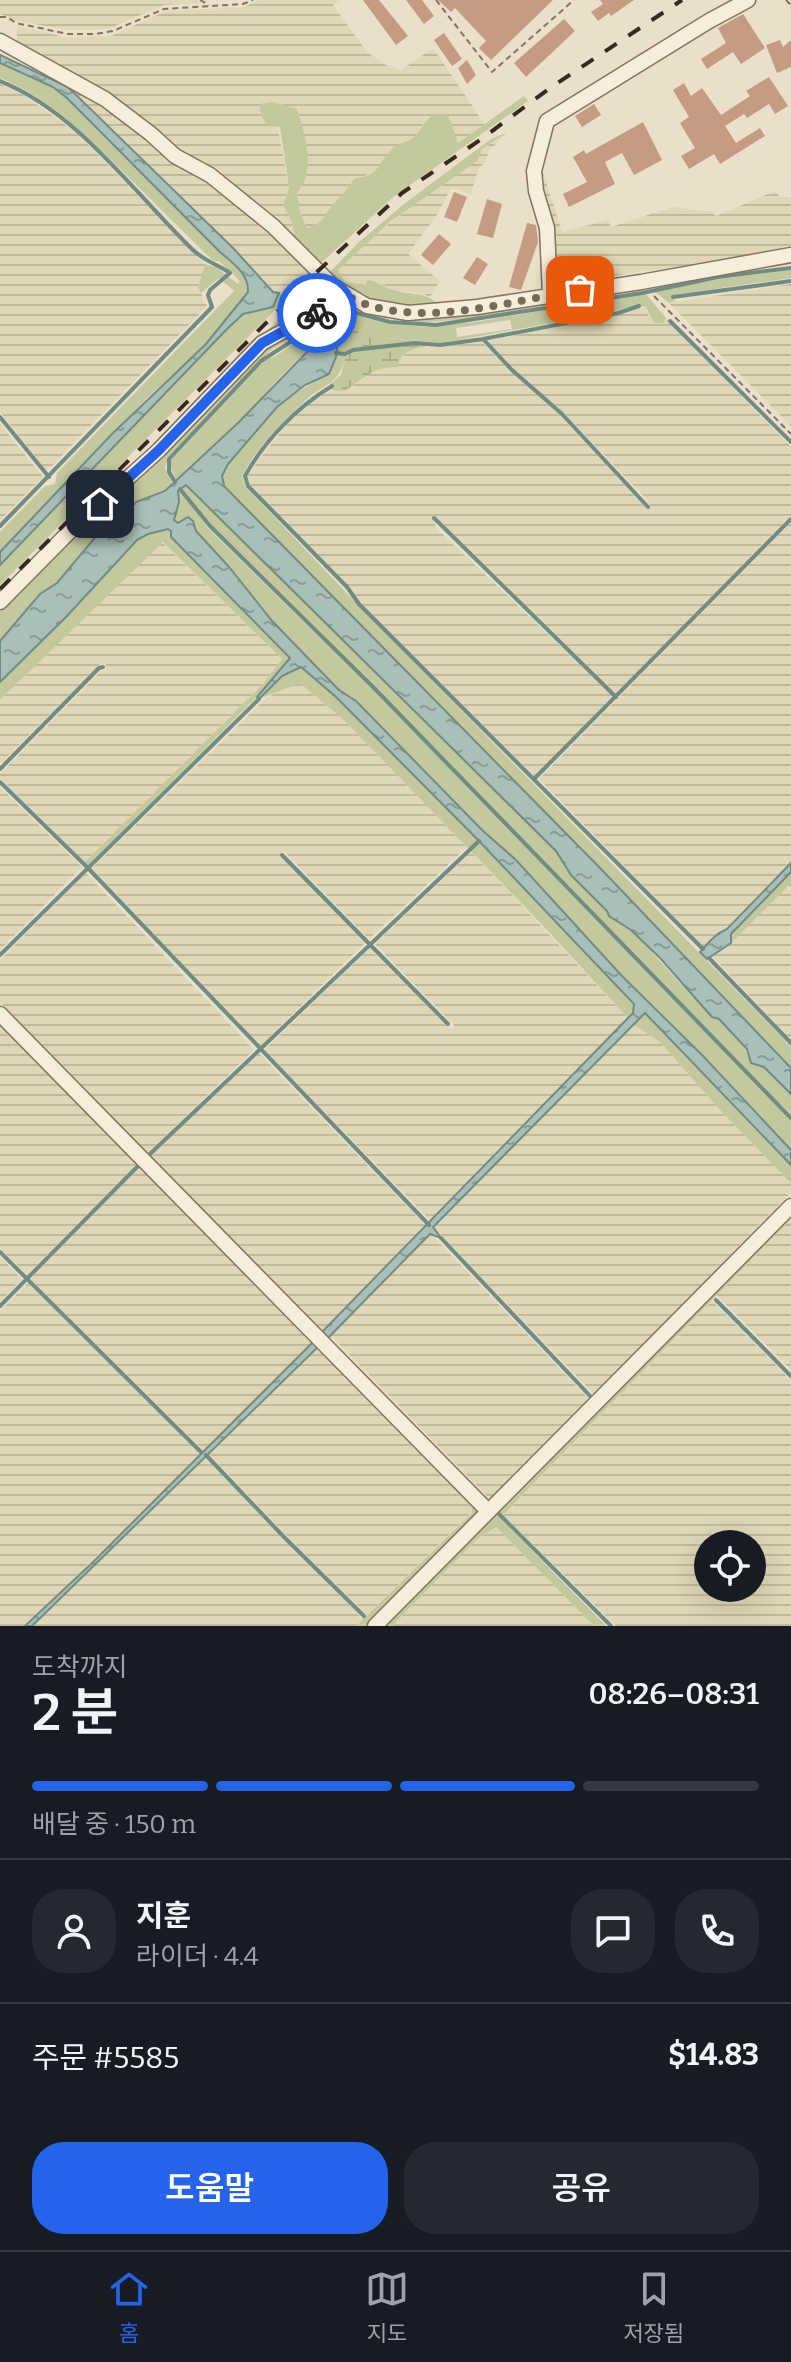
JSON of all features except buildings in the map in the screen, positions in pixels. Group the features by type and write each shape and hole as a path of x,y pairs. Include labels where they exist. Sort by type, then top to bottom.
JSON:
{"street":[{"path":"550,295 547,228 536,191 534,171 547,121 748,0"},
{"path":"0,41 105,99 175,156 210,175 273,226 342,293 367,306 408,313 477,307 791,255"},
{"path":"0,602 76,525 159,450 262,343 323,309 342,293"},
{"path":"0,1014 488,1511"},
{"path":"375,1626 791,1206"}],"path":[{"path":"200,0 210,6"},
{"path":"0,17 68,34 95,34 113,31 164,9 243,4 253,0"},
{"path":"436,0 492,72 574,0"},
{"path":"786,0 791,5"},
{"path":"641,282 791,434"}],"shaded area":[{"path":"0,0 195,0 201,3 164,5 110,28 66,30 0,14"},
{"path":"259,0 339,0 333,5 367,52 386,65 401,70 433,48 486,126 457,144 428,117 415,136 392,149 379,169 362,177 332,206 320,223 307,228 298,206 297,109 273,102 289,188 283,205 298,246 177,153 17,44 17,26 65,37 111,36 166,11 244,7"},
{"path":"0,84 19,92 77,133 205,264 198,288 207,306 47,471 0,412"},
{"path":"68,87 84,93 208,179 266,225 310,270 282,299"},
{"path":"506,133 489,151 478,170 471,194 451,188 436,216 408,254 440,281 430,297 393,290 374,280 360,286 345,282 338,270 364,244 430,191 477,161 482,149"},
{"path":"541,166 562,232 608,220 611,227 673,207 712,212 716,216 775,191 780,197 791,197 791,248 674,270 650,270 554,286 553,235 539,186"},
{"path":"791,284 791,426 669,303"},
{"path":"644,303 649,317 663,323 666,318 791,447 791,515 616,694 436,517 433,518 436,528 614,697 535,777 360,602 254,490 248,481 248,474 290,420 316,398 332,390 345,391 370,372 392,366 412,348 481,341 561,416 646,508 651,508 648,501 564,413 486,341 618,315"},
{"path":"0,424 43,477 0,520"},
{"path":"791,522 791,863 727,929 717,933 704,947 539,779"},
{"path":"162,542 282,659 263,684 85,862 0,778 0,774 101,671 105,671 106,664 100,664 0,764 0,700"},
{"path":"300,683 345,721 467,847 369,939 285,852 281,852 366,942 260,1046 92,868 265,699 287,686"},
{"path":"0,787 82,867 0,950"},
{"path":"471,852 628,1018 432,1222 264,1050 370,948 449,1028 455,1029 375,944"},
{"path":"86,873 254,1050 148,1153 0,1002 0,960"},
{"path":"791,883 791,1040 712,956 731,942"},
{"path":"632,1023 660,1042 791,1183 791,1192 595,1395 433,1227"},
{"path":"0,1027 137,1164 27,1275 0,1248"},
{"path":"259,1053 427,1227 322,1332 150,1157"},
{"path":"141,1166 313,1339 204,1451 30,1279"},
{"path":"791,1219 791,1370 717,1295"},
{"path":"431,1234 589,1399 490,1499 330,1335"},
{"path":"0,1257 22,1279 0,1302"},
{"path":"28,1283 201,1454 25,1626 0,1626 0,1311"},
{"path":"712,1301 791,1380 791,1626 616,1626 503,1515"},
{"path":"319,1346 472,1508 472,1512 367,1615 208,1453"},
{"path":"204,1456 363,1619 356,1626 32,1626"},
{"path":"496,1527 594,1626 392,1626 477,1539"}],"green space":[{"path":"0,63 53,87 67,98 239,269 246,280 248,292 206,344 147,398 0,552 0,532 45,486 55,484 57,473 234,291 219,278 201,293 198,288 205,264 217,268 238,284 240,281 219,261 208,256 73,125 32,94 0,78"},
{"path":"524,96 528,101 392,198 318,266 298,246 283,205 289,188 280,127 267,125 259,104 273,102 297,109 308,159 305,178 297,194 307,228 320,222 354,179 374,172 392,149 415,136 431,116 448,115 458,143"},
{"path":"506,133 482,149 477,161 391,221 338,270 345,282 365,285 368,280 372,281 390,289 425,296 443,309 366,303 328,274 358,243 404,204 491,139"},
{"path":"310,270 312,273 0,585 0,565 227,329 243,314 273,307 279,293 282,298"},
{"path":"791,270 791,278 672,295 675,301 669,303 654,291 720,279"},
{"path":"320,278 329,296 288,328 89,508"},
{"path":"640,286 643,291 445,321 412,321 350,310 328,314 270,351 168,457 165,468 173,484 165,491 136,502 129,511 103,528 57,583 40,594 0,641 0,610 268,346 340,301 388,316"},
{"path":"645,293 666,318 663,323 654,323 644,304 567,321 562,317 552,323 441,343 388,338 354,329 349,331 346,349 337,348 339,331 298,359 233,428 176,480 170,466 171,460 264,360 276,356 330,317 355,315 389,324 427,327 475,322","holes":["510,320 512,329 457,337 456,328"]},
{"path":"349,330 388,338 426,342 425,347 407,352 397,367 375,371 345,391 332,390 330,384 341,375 345,359 336,357 337,348 346,349"},
{"path":"336,357 345,359 338,374 298,407 262,445 242,477 246,487 780,1035 791,1047 791,1068 601,869 224,486 222,476 254,431 282,404 329,374"},
{"path":"186,485 556,851 571,875 613,918 635,934 677,980 730,1029 751,1063 764,1067 791,1094 791,1115 375,688 211,526 181,489"},
{"path":"179,490 209,529 373,690 791,1120 791,1150 621,975 516,860 273,622 208,543 196,531 174,520"},
{"path":"168,529 172,531 172,538 290,659 257,697 88,865 85,862 263,684 282,659 163,542 0,700 0,682 137,540"},
{"path":"300,666 336,697 479,841 635,1004 628,1018 345,721 300,683 259,699 282,676"},
{"path":"791,872 791,883 731,943 730,934"},
{"path":"645,1013 791,1165 791,1183 660,1042 632,1023"},
{"path":"791,1212 791,1219 503,1515 498,1510"},
{"path":"313,1339 480,1510 369,1626 356,1626 472,1513 472,1508"},
{"path":"496,1514 606,1626 594,1626 496,1527 477,1539 392,1626 384,1626"}],"water":[{"path":"0,55 68,87 234,249 273,292 279,293 273,307 243,314 227,329 0,565 0,552 111,435 206,344 248,292 248,286 239,269 67,98 53,87 0,63"},
{"path":"339,330 336,357 329,374 305,385 277,407 228,464 222,476 224,486 601,869 791,1068 791,1094 764,1067 751,1063 747,1049 719,1019 712,1017 631,930 609,916 571,875 556,851 186,485 178,491 179,502 174,520 178,523 188,517 193,521 196,531 273,622 516,860 621,975 791,1150 791,1165 645,1013 433,1227 441,1238 430,1234 328,1338 322,1332 633,1013 634,1004 479,841 336,697 301,667 282,676 259,699 257,697 290,658 171,537 168,529 137,540 0,682 0,641 40,594 57,583 103,528 129,511 136,502 165,491 238,423 309,350"},
{"path":"791,863 791,872 731,934 731,943 707,959 700,952 727,929"},
{"path":"313,1339 319,1346 32,1626 25,1626 92,1563"}],"waterway":[{"path":"0,81 55,112 104,156 193,250 230,273 210,290 208,295 212,307 0,526"},
{"path":"175,482 169,472 169,459 261,361 332,315 353,312 390,322 436,325 642,293 718,277 791,268"},
{"path":"673,297 791,281"},
{"path":"336,353 415,343 440,345 483,339 618,313 639,306"},
{"path":"670,321 791,442"},
{"path":"483,339 512,370 562,414 648,507"},
{"path":"332,386 294,414 272,437 245,476 248,486 347,587 359,604 703,949"},
{"path":"0,417 49,477"},
{"path":"180,489 210,526 374,688 791,1118"},
{"path":"434,518 616,697"},
{"path":"534,779 791,519"},
{"path":"0,769 103,667"},
{"path":"0,955 259,699"},
{"path":"0,782 87,867 429,1225"},
{"path":"150,1154 479,841"},
{"path":"282,855 448,1024"},
{"path":"709,958 791,1043"},
{"path":"0,1306 139,1165"},
{"path":"441,1238 592,1398"},
{"path":"0,1252 201,1452"},
{"path":"716,1300 791,1376"},
{"path":"206,1455 364,1616"},
{"path":"499,1514 611,1626"}],"railway":[{"path":"0,589 318,271 402,193 550,88 682,0"}],"way so far":[{"path":"317,313 342,293 385,311 431,313 580,290"}],"route":[{"path":"100,504 159,450 262,343 317,313"}]}
